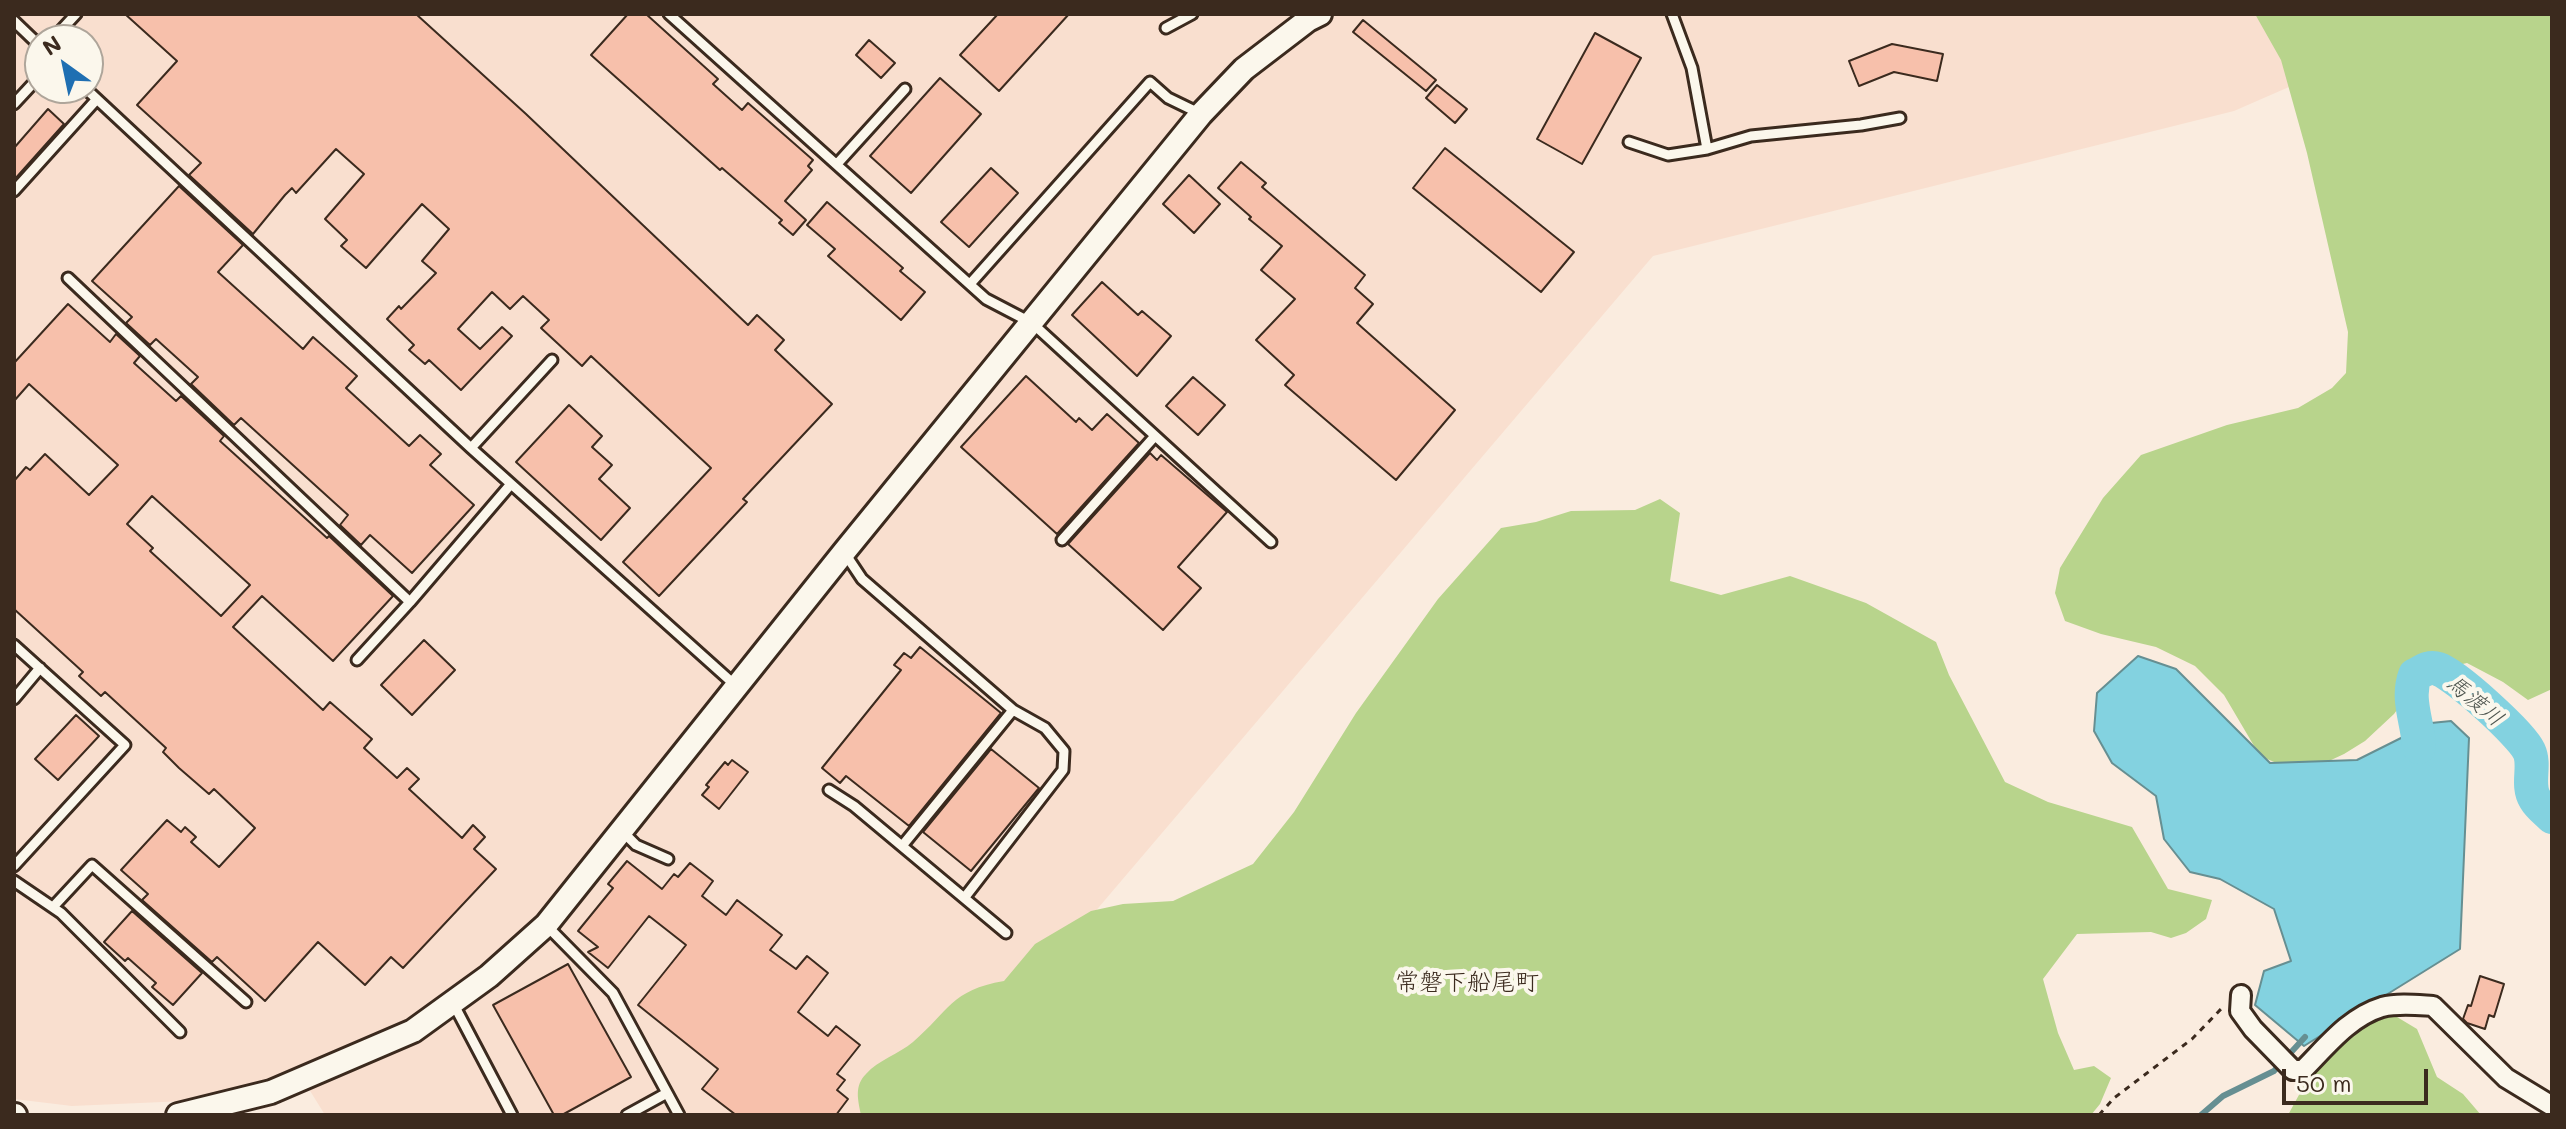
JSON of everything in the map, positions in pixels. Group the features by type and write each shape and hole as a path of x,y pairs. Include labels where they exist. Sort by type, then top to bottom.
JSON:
{"street":[{"path":"178,1115 271,1092 413,1031 489,976 546,925 844,552 1201,114 1244,69 1320,14"},
{"path":"2235,999 2253,1029 2293,1070 2303,1070 2354,1020 2382,1007 2433,1006 2506,1078 2552,1106"}],"lane":[{"path":"669,14 986,299 1032,323 1271,542"},
{"path":"1166,28 1192,14"},
{"path":"1672,14 1692,68 1707,149"},
{"path":"970,284 1150,82 1168,98 1201,114"},
{"path":"837,164 905,89"},
{"path":"14,191 92,104"},
{"path":"102,104 471,448 738,688"},
{"path":"1629,142 1668,155 1707,149 1751,136 1900,118"},
{"path":"68,278 410,602"},
{"path":"471,448 552,360"},
{"path":"1062,540 1155,436"},
{"path":"357,660 511,484"},
{"path":"844,552 862,579 1013,710 1045,728 1064,751 1063,770 965,897"},
{"path":"14,645 125,745 14,866"},
{"path":"14,699 40,668"},
{"path":"902,846 1013,710"},
{"path":"829,790 854,806 1006,933"},
{"path":"622,831 636,845 668,859"},
{"path":"53,907 92,865 246,1002"},
{"path":"14,881 72,923 180,1032"},
{"path":"546,925 613,993 679,1115"},
{"path":"453,1003 512,1115"},
{"path":"627,1115 667,1093"}],"path":[{"path":"2099,1115 2114,1098 2192,1039 2209,1019 2235,999"}],"shaded area":[{"path":"14,14 2456,14 2234,111 1653,256 922,1115 325,1115 299,1073 208,1100 72,1106 14,1099"}],"green space":[{"path":"2255,14 2552,15 2552,689 2528,700 2503,682 2467,663 2424,673 2394,714 2365,741 2314,768 2286,767 2260,756 2224,695 2195,666 2156,647 2101,634 2065,621 2055,593 2060,568 2103,498 2141,455 2227,425 2298,408 2332,388 2346,373 2348,332 2307,153 2281,60"},
{"path":"1660,499 1680,513 1670,581 1721,595 1790,576 1866,603 1936,642 1949,675 2005,782 2048,802 2132,827 2168,889 2212,900 2206,919 2186,933 2171,938 2151,932 2077,934 2043,979 2058,1033 2074,1070 2094,1066 2111,1078 2100,1104 2091,1115 861,1115 858,1088 871,1069 913,1042 961,996 1004,981 1035,944 1091,911 1123,904 1173,901 1253,864 1294,812 1356,713 1438,599 1501,528 1536,522 1571,511 1635,510"},
{"path":"2370,1014 2397,1017 2417,1029 2437,1077 2463,1094 2481,1115 2288,1115 2342,1016"}],"water":[{"path":"2138,656 2176,669 2270,763 2357,760 2431,723 2451,721 2469,738 2460,949 2304,1046 2255,1005 2264,971 2291,961 2274,909 2220,879 2190,872 2164,839 2156,796 2112,763 2094,731 2097,693"}],"building":[{"path":"125,14 416,14 748,325 757,315 784,340 775,350 832,404 743,499 747,502 659,596 623,562 711,468 591,356 582,366 541,328 549,320 523,296 510,309 492,292 458,329 480,349 502,327 512,336 461,390 429,360 425,364 409,350 414,345 387,319 436,273 422,261 449,229 422,204 366,268 341,246 347,240 325,219 364,174 336,149 296,193 292,188 285,195 253,234 189,175 201,163 137,105 177,61"},
{"path":"628,14 646,14 718,79 713,84 742,110 748,103 813,160 808,166 812,170 785,201 806,220 793,235 779,223 782,220 722,168 720,170 591,55"},
{"path":"998,14 1069,14 999,91 960,55"},
{"path":"1363,20 1436,80 1426,91 1353,32"},
{"path":"1595,33 1641,58 1582,164 1537,139"},
{"path":"869,40 895,63 881,78 856,55"},
{"path":"1892,44 1943,54 1937,81 1894,72 1859,86 1849,61"},
{"path":"940,78 981,114 911,193 870,156"},
{"path":"1437,85 1467,109 1455,123 1426,98"},
{"path":"48,109 64,124 14,180 14,148"},
{"path":"1445,148 1574,252 1541,292 1413,188"},
{"path":"1241,162 1266,183 1262,187 1365,275 1355,288 1373,304 1357,323 1455,410 1396,480 1285,385 1294,375 1256,340 1295,299 1261,270 1282,246 1218,188"},
{"path":"991,168 1018,193 969,247 941,222"},
{"path":"1189,175 1220,204 1194,233 1163,204"},
{"path":"179,186 243,245 218,272 303,349 313,337 357,376 346,388 409,446 420,435 441,454 430,465 474,505 412,573 370,535 361,545 340,525 348,515 241,418 234,425 191,384 198,377 156,339 150,345 126,323 132,317 92,281"},
{"path":"827,202 903,268 900,271 925,292 901,320 828,256 835,249 807,225"},
{"path":"1102,282 1138,315 1142,311 1171,336 1137,376 1072,315"},
{"path":"68,304 110,342 116,334 140,356 134,363 176,401 181,396 224,436 220,441 393,596 333,661 262,596 233,627 323,710 330,702 372,739 364,748 397,778 407,768 419,779 409,789 462,838 473,825 485,837 474,849 496,869 403,968 391,957 365,985 318,942 265,1001 217,957 212,962 142,900 148,894 121,870 167,820 181,832 185,827 196,837 191,842 219,867 255,828 214,789 209,794 179,768 163,752 166,748 105,692 101,696 79,676 83,672 14,609 14,481 26,467 30,470 45,454 89,495 118,465 29,384 14,401 14,363","holes":["152,496 250,585 221,616 150,551 153,548 127,524"]},
{"path":"1026,376 1076,422 1079,418 1092,430 1107,414 1139,443 1057,534 961,447"},
{"path":"1193,377 1225,405 1198,435 1166,406"},
{"path":"569,405 602,436 592,447 612,465 599,479 630,508 601,540 516,462"},
{"path":"1150,453 1157,460 1161,455 1227,512 1178,567 1201,588 1163,630 1068,544"},
{"path":"424,640 455,670 412,715 381,685"},
{"path":"920,647 1001,713 909,826 846,776 840,783 822,768 901,670 894,665 904,653 911,658"},
{"path":"76,715 99,736 58,780 35,759"},
{"path":"991,749 1039,788 971,871 923,832"},
{"path":"732,760 748,772 719,809 702,795 709,787 706,785 725,762 728,765"},
{"path":"627,861 662,889 674,874 678,877 690,863 713,881 702,896 726,915 737,900 782,935 770,950 796,969 807,956 828,973 798,1012 828,1036 836,1026 860,1045 837,1074 845,1080 837,1090 848,1099 836,1115 736,1115 702,1089 718,1069 638,1005 686,945 649,916 608,968 588,952 598,947 578,931 613,888 608,884"},
{"path":"132,911 202,973 173,1005 152,987 156,983 104,942"},
{"path":"568,964 631,1077 562,1115 554,1115 493,1005"},
{"path":"2480,976 2504,984 2494,1017 2489,1015 2485,1029 2463,1019 2468,1005 2471,1006"}],"waterway":[{"name":"馬渡川","path":"2419,747 2412,702 2413,684 2415,675 2435,668 2473,693 2524,743 2532,763 2532,793 2552,817"},
{"path":"2201,1115 2223,1096 2274,1071 2305,1037"}],"district":[{"name":"常磐下船尾町","path":"1467,983"}]}
